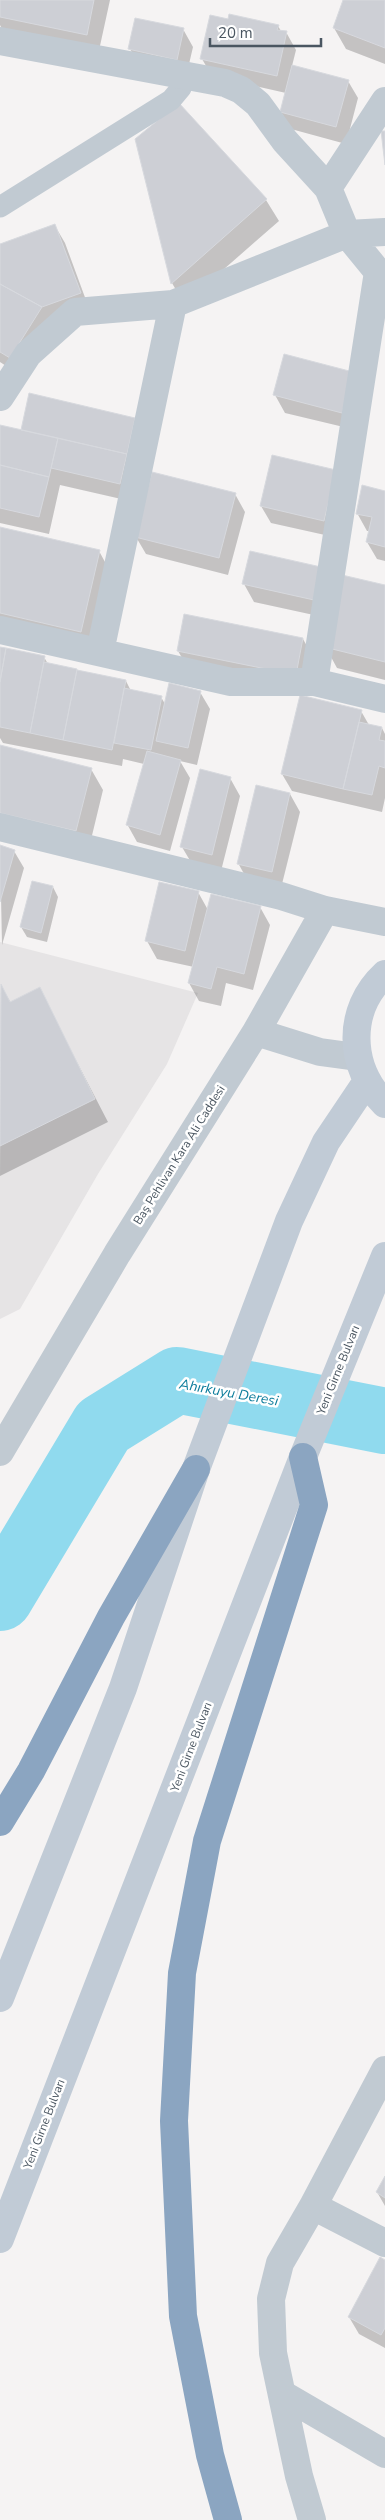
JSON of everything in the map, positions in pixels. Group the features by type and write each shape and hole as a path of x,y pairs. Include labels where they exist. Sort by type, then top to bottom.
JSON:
{"highway":[{"path":"228,2520 210,2455 183,2316 174,2121 182,1974 207,1841 314,1505 303,1457"},
{"path":"0,1822 31,1771 111,1617 196,1469"}],"main road":[{"path":"385,974 375,983 361,1005 355,1031 362,1069 385,1104"},
{"path":"0,1998 124,1688 196,1469 289,1221 362,1069"},
{"name":"Yeni Girne Bulvarı","path":"0,2239 303,1457 385,1256"}],"street":[{"path":"0,41 225,83 252,99 285,141 328,188 347,234 378,272 314,682"},
{"path":"328,188 385,101"},
{"path":"0,397 28,354 75,312 173,304 347,234 385,232"},
{"path":"100,652 173,304"},
{"path":"0,630 231,682 314,682 385,699"},
{"path":"0,827 271,894 325,910 385,922"},
{"name":"Baş Pehlivan Kara Ali Caddesi","path":"0,1452 117,1254 256,1032 325,910"},
{"path":"256,1032 320,1052 362,1069"},
{"path":"312,2520 299,2476 284,2395 273,2353 271,2299 280,2263 313,2206 385,2070"},
{"path":"313,2206 385,2243"},
{"path":"284,2395 385,2454"}],"lane":[{"path":"0,207 171,100 181,88 186,76"}],"shaded area":[{"path":"0,942 198,993 167,1064 98,1174 20,1309 0,1319"}],"building":[{"path":"0,0 94,0 87,35 0,17"},
{"path":"343,0 385,0 385,48 333,28"},
{"path":"229,14 279,25 277,30 287,31 277,76 200,59 210,15 228,19"},
{"path":"135,18 184,28 177,60 128,49"},
{"path":"292,65 349,80 336,127 280,112"},
{"path":"179,103 267,199 171,284 135,139"},
{"path":"381,131 385,131 385,165"},
{"path":"55,224 81,293 42,307 0,284 0,244"},
{"path":"0,284 42,307 10,358 0,352"},
{"path":"284,354 353,372 342,413 273,395"},
{"path":"29,393 135,418 127,454 21,430"},
{"path":"0,425 58,438 49,477 0,465"},
{"path":"58,438 127,454 120,484 51,468"},
{"path":"272,455 336,470 324,521 260,506"},
{"path":"0,465 49,477 39,517 0,508"},
{"path":"152,472 236,493 219,558 135,537"},
{"path":"362,485 385,491 385,547 366,542 372,517 356,514"},
{"path":"0,527 100,550 81,632 0,613"},
{"path":"250,551 321,567 314,600 242,584"},
{"path":"342,575 385,585 385,662 324,647"},
{"path":"184,614 303,638 296,675 177,651"},
{"path":"0,647 6,648 0,682"},
{"path":"6,648 45,656 30,733 0,727 0,682"},
{"path":"44,662 77,669 63,740 30,733"},
{"path":"77,670 126,680 112,750 63,740"},
{"path":"169,683 201,691 188,748 156,741"},
{"path":"124,688 162,696 151,750 114,743"},
{"path":"300,695 362,710 343,789 281,774"},
{"path":"359,722 382,727 379,740 385,741 385,768 379,766 372,795 343,789"},
{"path":"0,745 92,768 76,831 0,813"},
{"path":"147,751 181,760 160,835 126,825"},
{"path":"200,769 231,777 212,855 180,847"},
{"path":"256,785 290,793 272,872 237,864"},
{"path":"0,845 15,850 0,902"},
{"path":"32,881 53,886 41,933 20,927"},
{"path":"159,882 199,891 185,951 145,941"},
{"path":"211,894 261,906 244,974 217,967 211,989 188,983"},
{"path":"1,984 10,1002 40,987 95,1099 0,1146"},
{"path":"385,2176 385,2198 376,2192"},
{"path":"380,2257 385,2260 385,2328 381,2335 348,2317"}],"waterway":[{"name":"Ahırkuyu Deresi","path":"0,1598 103,1426 177,1380 385,1421"}]}
